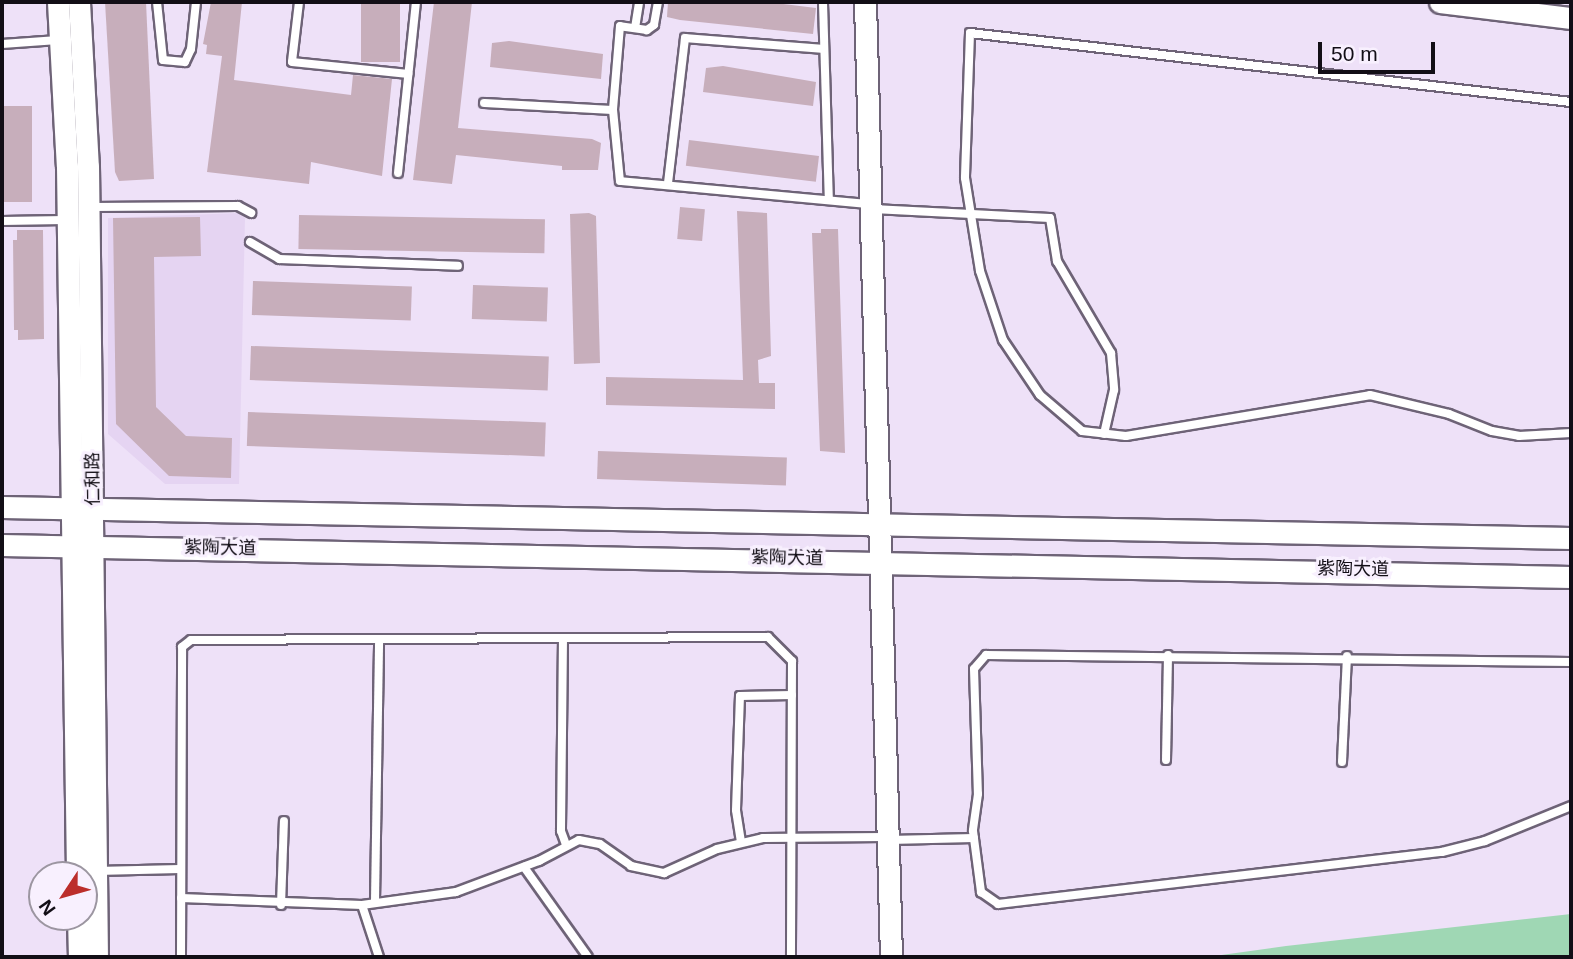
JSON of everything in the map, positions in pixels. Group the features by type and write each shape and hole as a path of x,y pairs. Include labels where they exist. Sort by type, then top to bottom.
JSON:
{"main road":[{"name":"仁和路","path":"58,2 83,508"},
{"name":"仁和路","path":"79,2 89,207 83,508 86,861"},
{"path":"865,2 891,957"},
{"path":"1440,2 1491,5 1571,18"},
{"path":"2,507 880,521 1571,538"},
{"name":"紫陶大道","path":"2,545 881,560 1571,577"},
{"path":"78,931 79,957"},
{"name":"仁和路","path":"94,931 97,957"}],"lane":[{"path":"157,2 163,60 185,62 191,49 196,2"},
{"path":"299,2 292,62 408,74"},
{"path":"398,173 415,2"},
{"path":"635,28 639,2"},
{"path":"658,2 654,25 647,30 620,26 613,110 620,181 668,183 872,207 1050,218 1058,261 1111,353 1114,390 1104,433"},
{"path":"823,3 829,200"},
{"path":"1571,102 970,33 965,178 986,294 1015,362 1040,395 1082,431 1126,436 1370,395 1449,414 1492,431 1519,436 1571,433"},
{"path":"668,183 685,38 824,48"},
{"path":"2,44 61,40"},
{"path":"484,103 613,110"},
{"path":"89,207 238,206 251,213"},
{"path":"2,222 68,220"},
{"path":"250,242 279,259 458,266"},
{"path":"181,957 182,647 191,640 768,637 792,661 791,955"},
{"path":"563,638 561,831 566,845"},
{"path":"375,901 379,640"},
{"path":"1571,662 1347,656 986,655 978,660 974,669 978,794 974,838 981,892 998,904 1442,852 1485,841 1571,806"},
{"path":"1166,760 1168,655"},
{"path":"1342,762 1347,656"},
{"path":"741,842 736,810 740,696 792,695"},
{"path":"281,905 284,821"},
{"path":"181,898 281,905 362,905 375,901 456,892 524,867 566,845 594,841 631,866 664,873 741,842 792,838 974,838"},
{"path":"524,867 588,957"},
{"path":"98,872 180,869"},
{"path":"362,905 379,957"}],"shaded area":[{"path":"239,213 245,218 239,484 165,484 108,434 108,218"}],"green space":[{"path":"1571,914 1571,957 1207,957 1286,946"}],"building":[{"path":"105,2 146,2 154,179 119,181 115,172"},
{"path":"211,2 242,2 234,80 351,95 353,75 392,79 382,176 311,162 309,184 207,172 222,56 206,54 207,45 203,44"},
{"path":"361,2 400,2 400,62 361,62"},
{"path":"434,2 472,2 458,128 592,139 601,143 598,170 562,170 562,166 456,155 452,184 413,180"},
{"path":"668,2 767,2 816,8 813,34 680,20 667,17"},
{"path":"509,41 603,54 601,79 490,67 492,43"},
{"path":"723,66 816,82 813,106 703,92 706,68"},
{"path":"2,106 32,106 32,202 2,202"},
{"path":"689,140 819,156 816,182 686,166"},
{"path":"680,207 705,209 702,241 677,239"},
{"path":"737,211 767,213 771,356 758,360 759,383 775,383 775,409 606,405 606,377 743,380"},
{"path":"589,213 596,216 600,363 574,364 570,214"},
{"path":"299,215 545,219 544,253 298,249"},
{"path":"200,217 201,256 154,257 156,407 186,436 232,438 231,478 169,476 116,424 113,218"},
{"path":"821,229 838,229 845,453 820,451 812,233 821,233"},
{"path":"17,230 43,230 44,339 18,340 18,330 14,330 13,240 17,240"},
{"path":"253,281 412,287 411,321 252,315"},
{"path":"473,285 548,288 547,322 472,319"},
{"path":"251,346 549,356 548,390 250,380"},
{"path":"248,412 546,422 545,456 247,446"},
{"path":"598,451 787,458 786,486 597,479"}]}
